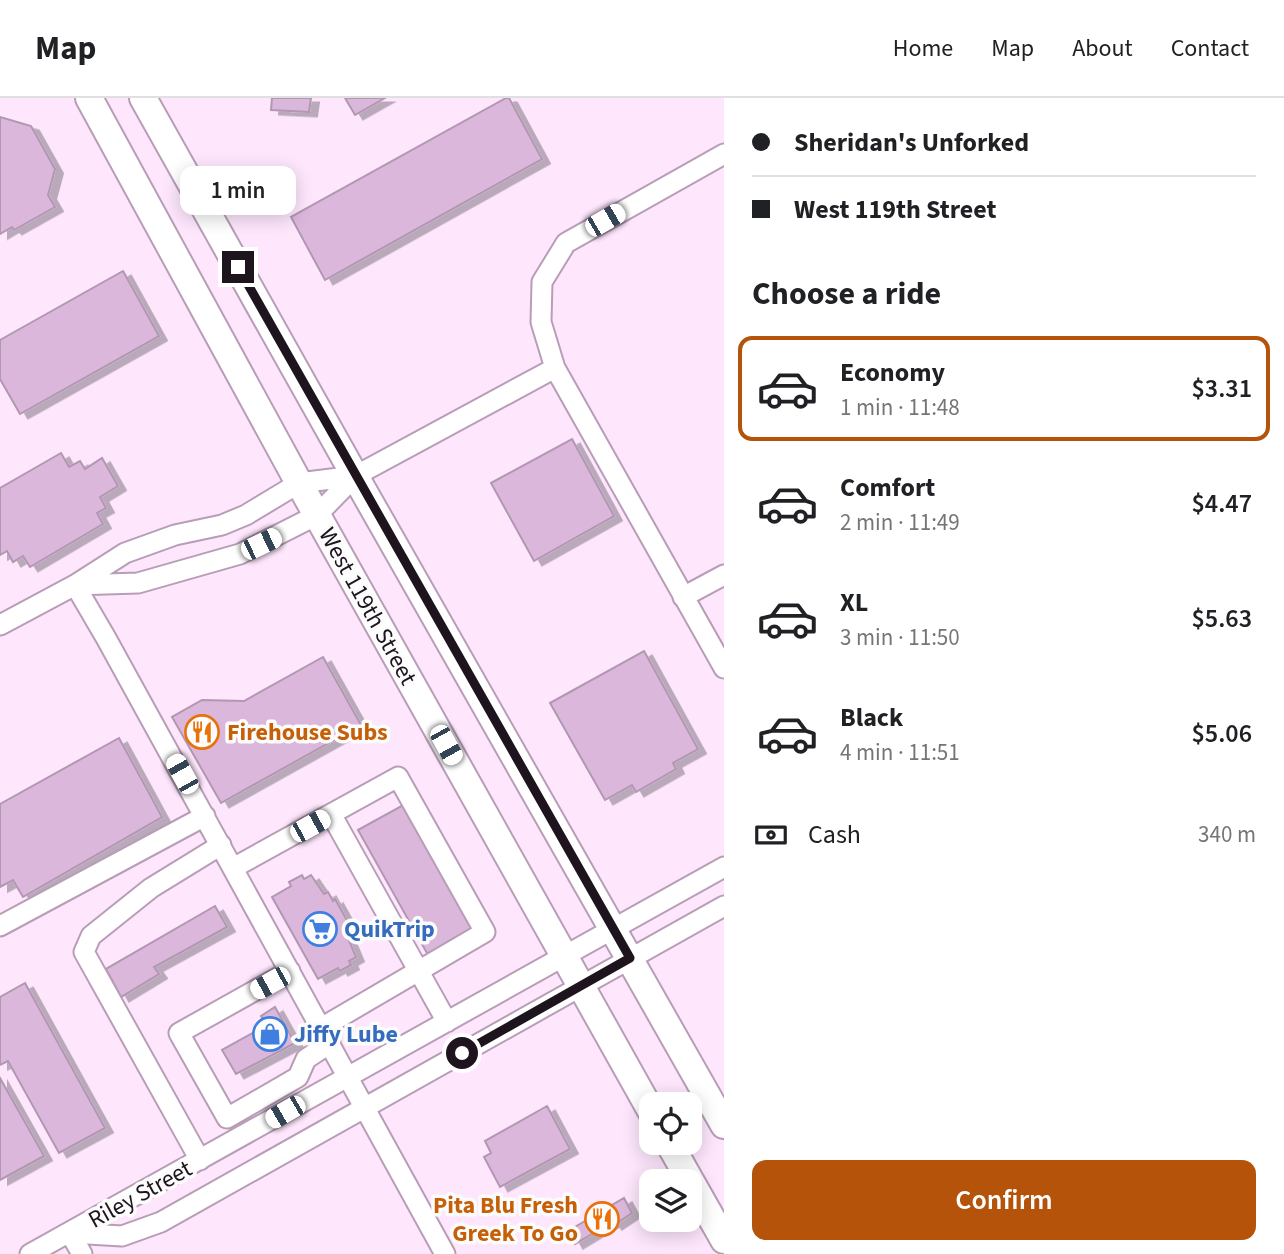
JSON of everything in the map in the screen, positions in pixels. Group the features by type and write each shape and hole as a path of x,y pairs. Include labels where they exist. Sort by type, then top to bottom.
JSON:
{"main road":[{"name":"West 119th Street","path":"89,98 299,483 640,1092"},
{"path":"143,98 724,1125"},
{"path":"676,1155 724,1240"}],"street":[{"path":"724,154 566,243 542,282 541,322 555,368 724,668"},
{"path":"75,585 138,583 240,554 317,515 355,476 555,368"},
{"path":"0,625 75,585 125,553 175,535 222,525 246,515 299,483 355,476"},
{"path":"683,597 724,575"},
{"path":"75,585 445,1254"},
{"path":"233,868 398,777 485,932 418,971 326,1035 306,1059 298,1077 227,1118 179,1033 290,971"},
{"path":"331,814 447,1022"},
{"path":"0,926 205,816"},
{"path":"200,1160 84,952 91,936 151,888 221,845"},
{"name":"Riley Street","path":"70,1233 724,867"},
{"name":"Riley Street","path":"70,1233 122,1236 162,1222 724,906"},
{"path":"30,1254 70,1233 82,1254"}],"building":[{"path":"272,98 311,98 309,112 271,110"},
{"path":"345,98 385,98 355,115"},
{"path":"509,98 542,159 325,280 291,217"},
{"path":"0,117 31,126 55,169 48,195 55,207 14,230 12,227 0,234"},
{"path":"123,271 159,336 20,414 0,379 0,340"},
{"path":"572,439 614,516 534,561 491,483"},
{"path":"61,453 69,467 80,461 85,469 102,458 118,486 100,497 106,508 97,513 103,524 30,567 23,556 13,562 7,551 0,555 0,488"},
{"path":"644,651 698,749 673,763 676,769 636,792 632,785 605,800 550,703"},
{"path":"323,657 361,725 221,803 172,717 202,700 244,701"},
{"path":"119,738 162,817 23,897 13,880 0,887 0,804"},
{"name":"QuikTrip","path":"405,804 474,930 428,955 358,830"},
{"name":"QuikTrip","path":"302,875 304,879 311,875 324,894 328,892 333,901 335,899 349,924 347,925 351,934 347,936 356,957 349,961 351,965 340,971 338,968 318,979 272,897 291,886 289,882"},
{"path":"215,906 227,927 154,967 159,974 121,997 106,969"},
{"path":"25,983 105,1128 59,1153 8,1061 0,1065 0,997"},
{"name":"Jiffy Lube","path":"275,1007 295,1043 236,1074 222,1050 267,1025 261,1016"},
{"path":"0,1078 44,1156 0,1180"},
{"path":"547,1106 570,1149 500,1187 484,1157 491,1153 485,1141"},
{"path":"624,1198 632,1213 575,1244 568,1231"}],"place":[{"name":"Firehouse Subs","path":"202,732"},
{"name":"QuikTrip","path":"320,929"},
{"name":"Jiffy Lube","path":"270,1034"},
{"name":"Pita Blu Fresh Greek To Go","path":"602,1219"}],"route":[{"path":"238,267 630,958 462,1053"}]}
